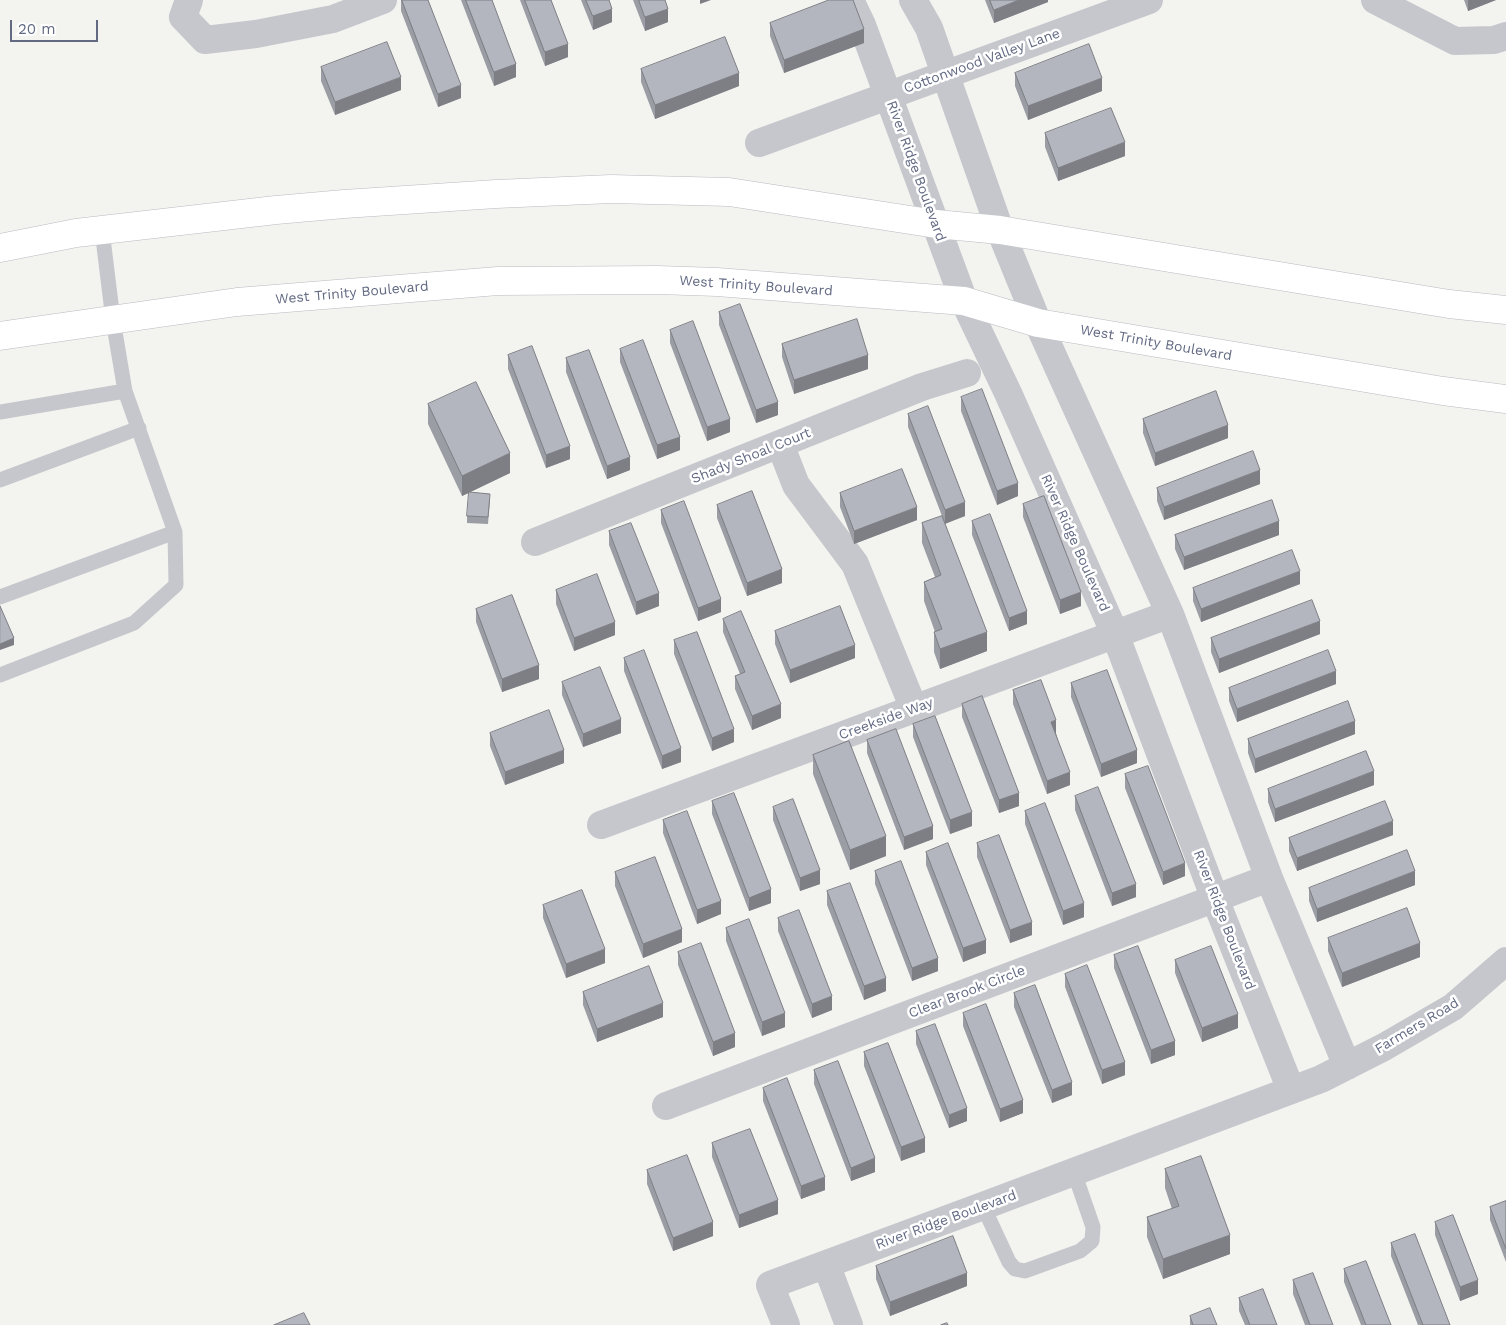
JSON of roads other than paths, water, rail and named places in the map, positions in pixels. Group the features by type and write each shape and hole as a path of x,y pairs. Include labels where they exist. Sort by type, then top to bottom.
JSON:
{"main road":[{"path":"0,248 76,233 344,204 611,189 729,192 936,224 1000,230 1449,304 1506,310"},
{"name":"West Trinity Boulevard","path":"0,336 237,302 498,281 668,280 964,301 1038,323 1506,400"}],"street":[{"path":"189,0 183,17 204,40 256,34 333,19 383,0"},
{"name":"River Ridge Boulevard","path":"850,0 862,25 964,301 1008,394 1115,634 1215,899 1291,1090"},
{"path":"913,0 929,28 1000,230 1038,323 1170,614 1269,878 1347,1066"},
{"name":"Cottonwood Valley Lane","path":"759,144 1149,0"},
{"path":"1375,0 1455,41 1494,40 1506,36"},
{"name":"Shady Shoal Court","path":"535,542 922,387 967,373"},
{"path":"780,444 796,485 855,564 914,709"},
{"name":"Creekside Way","path":"601,825 1170,614"},
{"name":"Clear Brook Circle","path":"666,1106 1269,878"},
{"name":"Farmers Road","path":"1320,1079 1384,1047 1453,1007 1506,961"},
{"name":"River Ridge Boulevard","path":"786,1325 770,1284 1320,1079"},
{"path":"826,1264 849,1325"}],"lane":[{"path":"0,675 134,623 176,586 175,532 125,391 113,320 102,230"},
{"path":"0,412 125,391"},
{"path":"0,480 139,428"},
{"path":"0,597 175,532"},
{"path":"983,1206 1009,1262 1015,1269 1025,1271 1080,1251 1092,1241 1093,1227 1074,1172"}]}
